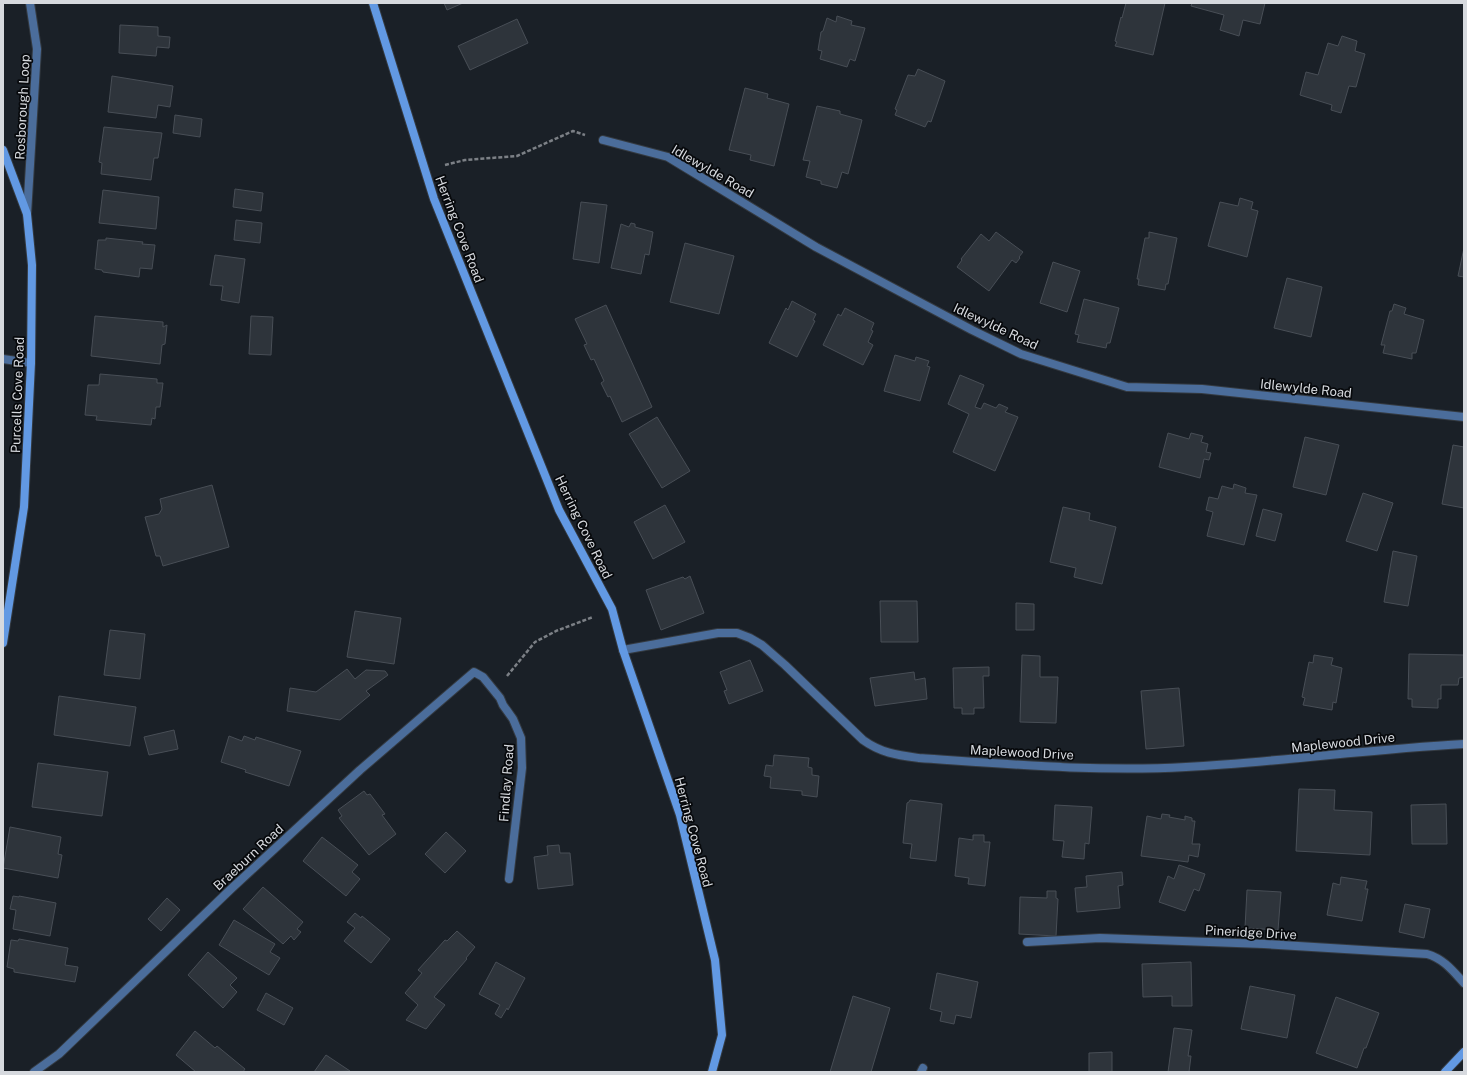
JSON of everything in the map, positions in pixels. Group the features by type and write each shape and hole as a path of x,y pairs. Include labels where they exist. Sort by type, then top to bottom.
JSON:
{"main road":[{"name":"Herring Cove Road","path":"373,3 434,199 559,510 612,609 623,650 680,815 715,960 722,1035 712,1072"},
{"name":"Purcells Cove Road","path":"3,150 27,214 32,265 31,363 24,507 3,643"},
{"path":"1445,1072 1464,1052"}],"street":[{"name":"Rosborough Loop","path":"27,214 38,49 30,3"},
{"name":"Idlewylde Road","path":"603,140 668,157 816,247 972,330 1021,354 1127,387 1202,389 1464,417"},
{"path":"3,359 31,363"},
{"name":"Maplewood Drive","path":"623,650 718,633 737,633 762,644 862,740 882,751 919,758 1108,769 1185,767 1409,747 1464,744"},
{"name":"Braeburn Road","path":"34,1072 59,1054 232,888 360,770 466,678 474,672 483,677"},
{"name":"Findlay Road","path":"483,677 495,691 513,719 519,732 522,745 522,768 509,879"},
{"name":"Pineridge Drive","path":"1027,942 1100,938 1264,944 1427,954 1441,960 1464,983"}],"path":[{"path":"465,160 517,156 573,131"},
{"path":"495,691 535,642 556,631 612,609"}],"building":[{"path":"444,3 463,3 447,10"},
{"path":"1126,3 1165,3 1153,55 1115,46 1121,17 1122,18"},
{"path":"1192,3 1265,3 1260,24 1243,20 1239,36 1220,30 1224,15 1191,6"},
{"path":"837,16 852,21 851,25 865,28 855,61 850,59 847,67 820,59 822,51 818,50 821,32 823,31 827,18 836,22"},
{"path":"517,19 528,43 470,70 458,46"},
{"path":"120,25 158,27 158,36 170,37 169,48 157,47 156,56 119,53"},
{"path":"1342,36 1357,41 1355,51 1365,54 1356,87 1349,86 1341,113 1331,110 1332,105 1300,95 1306,72 1318,75 1328,43 1338,46"},
{"path":"918,69 945,81 931,122 928,121 925,127 895,115 897,110 895,109 908,75 915,76"},
{"path":"112,76 173,86 170,107 158,105 156,118 108,112"},
{"path":"745,88 768,94 767,98 789,104 774,166 750,160 751,155 729,150"},
{"path":"817,106 840,111 840,114 862,120 848,174 842,172 837,188 821,184 821,181 806,177 810,161 803,160"},
{"path":"175,115 202,119 200,137 173,133"},
{"path":"104,127 162,133 158,158 154,158 151,180 101,174 102,163 99,162"},
{"path":"235,189 263,193 261,211 233,207"},
{"path":"103,190 159,197 156,229 99,223"},
{"path":"1240,198 1253,202 1251,209 1258,211 1247,257 1208,246 1220,202 1238,206"},
{"path":"581,202 607,205 599,263 573,259"},
{"path":"236,220 262,223 260,243 234,240"},
{"path":"631,223 635,224 635,227 653,232 649,255 645,254 641,274 611,268 621,224 629,227"},
{"path":"996,232 1023,252 1016,263 1012,260 989,291 957,267 962,260 961,259 981,234 989,241"},
{"path":"1149,232 1177,238 1168,284 1166,284 1165,290 1138,285 1139,279 1137,279 1145,238 1149,238"},
{"path":"106,238 143,242 142,244 155,245 152,269 140,268 139,277 103,272 102,270 95,269 98,240 106,240"},
{"path":"685,243 734,256 719,314 670,302"},
{"path":"1464,248 1464,277 1458,276"},
{"path":"215,255 245,259 239,303 221,300 223,286 210,285"},
{"path":"1053,262 1080,271 1067,312 1040,303"},
{"path":"1287,278 1322,287 1311,337 1274,328"},
{"path":"1084,299 1119,308 1110,343 1107,343 1106,348 1077,342 1079,335 1075,334"},
{"path":"792,301 816,314 813,320 815,321 797,357 769,343 786,308 788,310"},
{"path":"1394,304 1406,308 1404,314 1424,320 1416,353 1412,353 1412,359 1383,353 1385,345 1381,345 1390,311 1392,311"},
{"path":"606,305 652,407 622,422 610,396 608,397 601,383 604,381 594,359 591,360 584,345 587,344 575,319"},
{"path":"845,308 874,323 871,330 873,331 868,342 873,345 863,365 823,345 838,314 841,316"},
{"path":"95,316 163,322 163,327 167,325 165,344 162,345 160,364 91,356"},
{"path":"251,316 273,317 271,355 249,354"},
{"path":"895,355 915,361 916,357 929,361 927,366 930,367 920,401 884,391"},
{"path":"100,374 157,379 157,383 163,383 160,407 156,407 155,419 152,418 151,425 96,420 97,416 85,415 88,385 99,385"},
{"path":"960,375 984,385 975,407 981,409 984,403 996,408 999,404 1008,408 1005,412 1018,417 995,471 953,452 969,414 948,404"},
{"path":"657,417 690,471 662,488 629,434"},
{"path":"1168,433 1189,439 1191,433 1203,436 1201,442 1208,444 1206,452 1211,453 1209,460 1204,459 1200,478 1159,467"},
{"path":"1305,437 1339,445 1326,495 1293,487"},
{"path":"1453,445 1464,447 1464,508 1442,504"},
{"path":"1234,484 1246,488 1245,493 1257,495 1244,545 1207,536 1213,512 1206,510 1209,497 1218,499 1222,486 1233,489"},
{"path":"212,485 229,547 163,566 160,556 156,556 145,517 159,514 162,509 160,499"},
{"path":"1363,493 1393,503 1377,551 1346,541"},
{"path":"665,505 685,542 653,559 634,522"},
{"path":"1063,507 1090,513 1089,520 1116,527 1102,584 1074,577 1076,568 1050,562"},
{"path":"1263,509 1282,514 1275,541 1256,536"},
{"path":"1393,551 1417,556 1408,606 1384,602"},
{"path":"690,576 704,613 661,630 646,590 683,577 685,579"},
{"path":"880,601 917,601 918,642 881,642"},
{"path":"1016,603 1034,604 1034,630 1016,630"},
{"path":"355,611 401,618 394,664 347,657"},
{"path":"110,630 145,634 140,679 104,675"},
{"path":"1409,654 1464,655 1464,677 1459,678 1458,685 1441,685 1441,699 1438,699 1438,708 1412,707 1412,699 1408,699"},
{"path":"1022,655 1040,656 1040,677 1058,677 1056,723 1020,722"},
{"path":"1314,655 1333,658 1331,665 1342,668 1336,703 1333,702 1332,710 1303,705 1305,698 1302,697 1309,662 1313,663"},
{"path":"750,660 763,691 729,704 724,691 727,690 720,672"},
{"path":"989,667 989,676 983,676 984,708 974,708 974,714 962,714 962,708 954,708 953,668"},
{"path":"347,669 355,679 366,670 385,671 388,675 366,691 370,695 340,720 287,711 290,688 316,692"},
{"path":"914,672 915,680 925,678 927,699 875,706 870,678"},
{"path":"1179,688 1184,746 1146,749 1141,691"},
{"path":"59,696 136,707 130,746 54,735"},
{"path":"174,730 178,749 149,755 144,737"},
{"path":"229,736 242,741 244,736 255,740 256,737 301,751 289,786 245,772 246,770 221,762"},
{"path":"774,755 809,758 808,767 812,768 812,775 819,776 817,797 802,795 802,791 770,788 771,777 764,776 766,765 773,766"},
{"path":"38,763 108,772 102,816 32,807"},
{"path":"1299,789 1335,790 1334,810 1372,812 1370,855 1296,851"},
{"path":"364,791 367,795 370,794 385,814 382,815 396,834 369,855 339,818 342,816 338,810"},
{"path":"910,800 942,804 936,861 910,858 912,844 903,843 907,803"},
{"path":"1446,804 1447,844 1412,844 1411,805"},
{"path":"1055,805 1092,807 1089,844 1085,843 1084,859 1062,857 1064,841 1053,840"},
{"path":"1162,814 1185,820 1185,816 1192,818 1192,821 1195,821 1192,844 1200,844 1198,857 1189,855 1188,862 1141,856 1147,816 1161,819"},
{"path":"10,827 61,837 58,854 62,855 58,878 3,868"},
{"path":"446,832 466,851 445,873 425,854"},
{"path":"973,835 984,835 984,842 990,842 985,886 968,884 969,878 955,876 959,838 973,840"},
{"path":"322,837 358,865 352,872 360,879 346,896 303,861"},
{"path":"559,845 560,853 570,853 573,885 538,889 534,857 548,855 547,846"},
{"path":"1179,865 1205,874 1199,891 1194,889 1185,911 1159,902 1168,876 1174,879"},
{"path":"1122,872 1123,885 1118,886 1120,908 1077,912 1075,888 1087,887 1086,876"},
{"path":"1341,877 1367,881 1365,889 1368,889 1362,921 1327,915 1333,883 1340,885"},
{"path":"263,887 303,922 297,929 301,932 294,940 291,936 283,944 243,909"},
{"path":"1247,890 1281,892 1278,930 1245,928"},
{"path":"1047,891 1056,891 1056,898 1058,899 1056,936 1019,934 1020,897 1047,898"},
{"path":"13,896 56,903 50,936 13,929 16,910 10,909"},
{"path":"167,898 180,910 161,931 148,919"},
{"path":"1405,904 1430,909 1424,938 1399,932"},
{"path":"355,913 361,918 362,916 390,939 371,963 344,941 355,928 347,922"},
{"path":"234,920 275,944 270,952 280,958 269,975 219,945"},
{"path":"457,931 475,947 466,958 467,959 434,997 445,1005 426,1029 406,1020 418,1005 405,993 422,973 418,970 445,940 447,941"},
{"path":"19,939 68,948 65,965 78,967 75,982 14,972 14,969 7,967 11,940 18,941"},
{"path":"208,952 237,978 230,985 237,992 223,1008 188,975"},
{"path":"496,962 525,978 508,1010 507,1008 501,1018 495,1014 500,1005 479,994"},
{"path":"1191,962 1192,1006 1172,1006 1172,996 1143,997 1142,964"},
{"path":"937,973 978,982 971,1018 956,1015 954,1024 940,1021 942,1012 930,1009"},
{"path":"1250,986 1295,995 1287,1038 1241,1029"},
{"path":"266,993 293,1008 284,1025 257,1010"},
{"path":"853,996 890,1008 871,1072 830,1072"},
{"path":"1336,997 1379,1013 1357,1068 1316,1053"},
{"path":"1174,1028 1192,1030 1188,1056 1191,1056 1189,1072 1168,1072"},
{"path":"195,1031 215,1048 217,1046 245,1069 243,1072 196,1072 176,1055"},
{"path":"1112,1052 1112,1072 1089,1072 1089,1053"},
{"path":"326,1055 350,1071 314,1072"}]}
